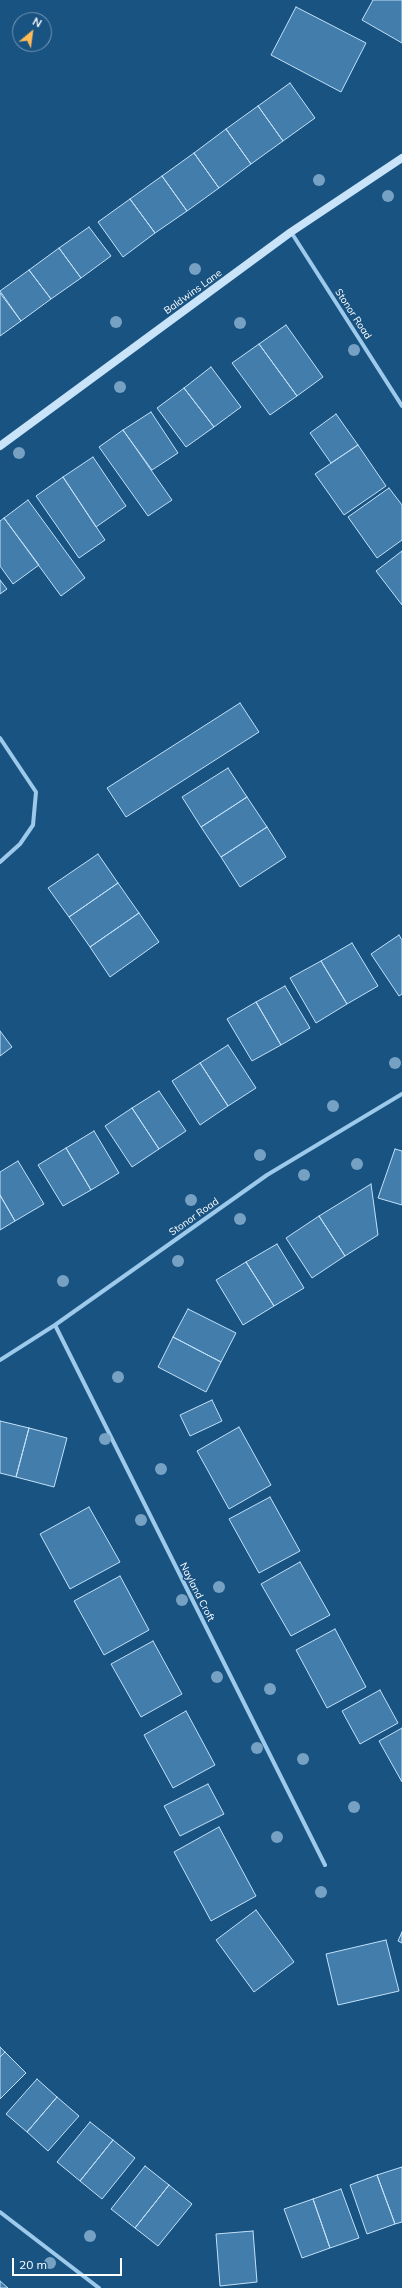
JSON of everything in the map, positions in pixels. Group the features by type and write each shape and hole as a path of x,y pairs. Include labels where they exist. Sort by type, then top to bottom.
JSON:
{"street":[{"name":"Baldwins Lane","path":"0,446 291,232 402,158"},
{"name":"Stonor Road","path":"291,232 402,406"},
{"path":"0,738 36,792 33,825 20,844 0,862"},
{"name":"Stonor Road","path":"0,1360 55,1325 267,1175 402,1094"},
{"name":"Nayland Croft","path":"55,1325 325,1865"},
{"path":"0,2212 99,2288"}],"building":[{"path":"373,0 402,0 402,43 362,20"},
{"path":"296,7 366,43 341,92 271,55"},
{"path":"290,83 315,118 283,141 258,106"},
{"path":"258,106 283,141 251,164 226,129"},
{"path":"226,129 251,164 219,188 194,153"},
{"path":"194,153 219,188 187,211 162,176"},
{"path":"162,176 187,211 155,233 130,199"},
{"path":"130,199 155,233 123,257 98,222"},
{"path":"89,227 111,256 81,278 59,248"},
{"path":"59,248 81,278 51,299 29,270"},
{"path":"29,270 51,299 21,321 0,291"},
{"path":"0,293 21,321 0,336"},
{"path":"286,325 323,377 297,396 259,344"},
{"path":"259,344 297,396 270,415 232,363"},
{"path":"211,367 241,407 214,427 184,388"},
{"path":"184,388 214,427 186,447 157,408"},
{"path":"151,412 178,453 152,470 123,430"},
{"path":"336,414 358,445 331,463 310,433"},
{"path":"123,430 172,500 148,516 99,447"},
{"path":"358,445 386,486 344,515 315,474"},
{"path":"93,457 126,506 96,527 63,477"},
{"path":"63,477 105,540 79,558 36,496"},
{"path":"389,488 402,505 402,540 377,558 348,517"},
{"path":"28,500 85,578 61,596 4,518"},
{"path":"4,518 39,565 13,584 0,566 0,521"},
{"path":"402,551 402,605 376,571"},
{"path":"0,580 7,589 0,594"},
{"path":"240,703 259,732 126,817 107,788"},
{"path":"228,768 247,797 201,827 182,797"},
{"path":"247,797 267,827 221,857 201,827"},
{"path":"267,827 286,857 240,887 221,857"},
{"path":"98,854 118,883 69,917 48,888"},
{"path":"118,883 139,913 90,947 69,917"},
{"path":"139,913 159,942 110,977 90,947"},
{"path":"399,935 402,940 402,994 399,996 371,954"},
{"path":"352,943 378,986 347,1004 321,961"},
{"path":"321,961 347,1004 316,1023 290,978"},
{"path":"285,986 310,1028 281,1045 256,1002"},
{"path":"256,1002 281,1045 252,1061 227,1019"},
{"path":"0,1031 12,1047 0,1056"},
{"path":"228,1045 256,1088 228,1106 200,1063"},
{"path":"200,1063 228,1106 200,1125 172,1081"},
{"path":"159,1091 186,1131 159,1149 132,1108"},
{"path":"132,1108 159,1149 132,1167 105,1126"},
{"path":"94,1131 119,1173 91,1190 66,1148"},
{"path":"66,1148 91,1190 63,1206 38,1165"},
{"path":"395,1149 402,1151 402,1205 378,1198"},
{"path":"18,1161 44,1204 15,1221 0,1195 0,1172"},
{"path":"371,1184 378,1235 345,1256 319,1216"},
{"path":"0,1195 15,1221 0,1230"},
{"path":"319,1216 345,1256 312,1278 286,1238"},
{"path":"277,1244 304,1288 274,1306 246,1262"},
{"path":"246,1262 274,1306 243,1325 216,1280"},
{"path":"188,1309 236,1333 221,1362 173,1337"},
{"path":"173,1337 221,1362 206,1392 158,1367"},
{"path":"212,1400 222,1421 190,1436 180,1415"},
{"path":"0,1421 29,1428 16,1477 0,1473"},
{"path":"239,1427 271,1485 229,1509 197,1451"},
{"path":"29,1428 67,1438 54,1487 16,1477"},
{"path":"270,1497 300,1551 259,1573 229,1519"},
{"path":"89,1507 120,1562 70,1589 40,1534"},
{"path":"300,1562 330,1615 291,1636 261,1584"},
{"path":"120,1576 149,1630 104,1655 74,1601"},
{"path":"335,1629 366,1687 327,1708 296,1650"},
{"path":"153,1641 182,1694 141,1717 111,1664"},
{"path":"380,1690 398,1723 360,1744 342,1711"},
{"path":"186,1711 215,1765 173,1788 144,1735"},
{"path":"402,1728 402,1782 379,1741"},
{"path":"208,1784 224,1814 180,1836 164,1806"},
{"path":"219,1827 256,1896 211,1921 174,1852"},
{"path":"256,1910 294,1962 254,1992 216,1940"},
{"path":"402,1932 402,1943 398,1941"},
{"path":"386,1940 399,1991 338,2005 326,1954"},
{"path":"0,2047 5,2052 0,2057"},
{"path":"5,2052 26,2073 0,2099 0,2057"},
{"path":"37,2079 57,2097 27,2132 6,2114"},
{"path":"57,2097 79,2116 48,2151 27,2132"},
{"path":"90,2122 113,2140 80,2181 57,2162"},
{"path":"113,2140 135,2158 102,2199 80,2181"},
{"path":"145,2166 169,2185 135,2228 111,2209"},
{"path":"402,2167 402,2222 395,2224 377,2175"},
{"path":"377,2175 395,2224 367,2234 350,2185"},
{"path":"169,2185 192,2204 158,2246 135,2228"},
{"path":"341,2189 359,2238 330,2248 313,2199"},
{"path":"313,2199 330,2248 302,2258 284,2209"},
{"path":"253,2231 257,2282 220,2286 216,2234"},
{"path":"0,2281 8,2288 0,2288"}]}
